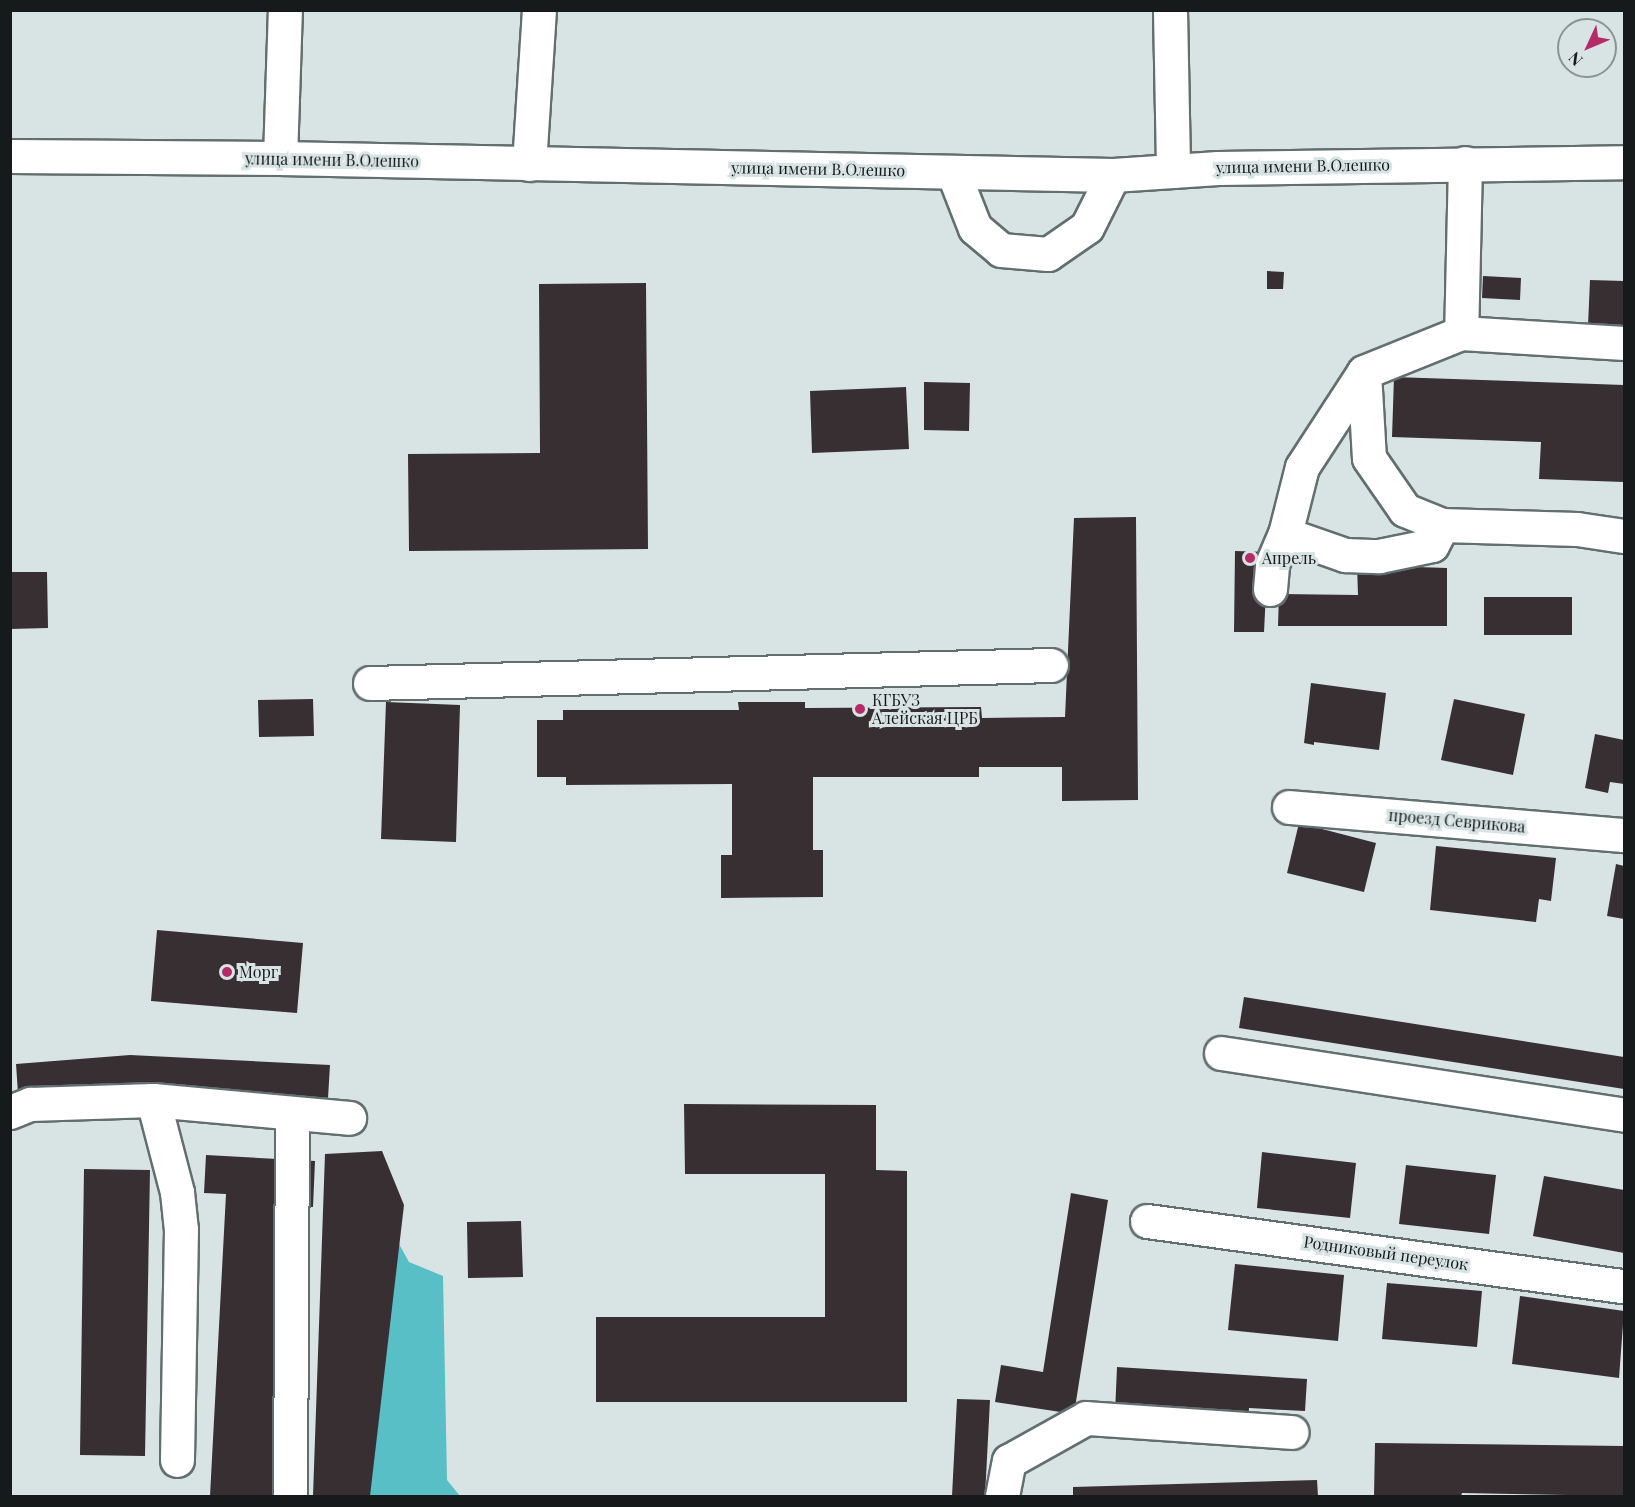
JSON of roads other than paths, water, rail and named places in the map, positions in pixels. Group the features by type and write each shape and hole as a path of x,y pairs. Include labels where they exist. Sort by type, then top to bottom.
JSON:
{"street":[{"path":"280,158 285,10"},
{"path":"529,164 539,10"},
{"path":"1170,10 1173,171"},
{"name":"улица имени В.Олешко","path":"10,156 280,158 1113,175 1218,168 1624,162"},
{"path":"1461,333 1465,164"},
{"path":"953,172 975,228 1001,250 1048,254 1087,227 1113,175"},
{"path":"1270,589 1272,564 1285,534 1302,467 1364,372 1461,333 1624,343"},
{"path":"1364,372 1369,458 1405,510 1442,525 1577,529 1624,536"},
{"path":"1285,534 1346,555 1379,556 1432,545 1442,525"},
{"path":"370,683 1051,665"},
{"name":"проезд Севрикова","path":"1289,807 1624,835"},
{"path":"1221,1053 1624,1115"},
{"path":"10,1112 30,1104 153,1100 350,1118"},
{"path":"153,1100 177,1192 181,1229 177,1460"},
{"path":"290,1497 292,1114"},
{"name":"Родниковый переулок","path":"1147,1221 1624,1286"},
{"path":"1002,1497 1009,1461 1086,1418 1293,1432"}],"place":[{"name":"Апрель","path":"1250,558"},
{"name":"КГБУЗ Алейская ЦРБ","path":"860,709"},
{"name":"Морг","path":"227,972"}]}
